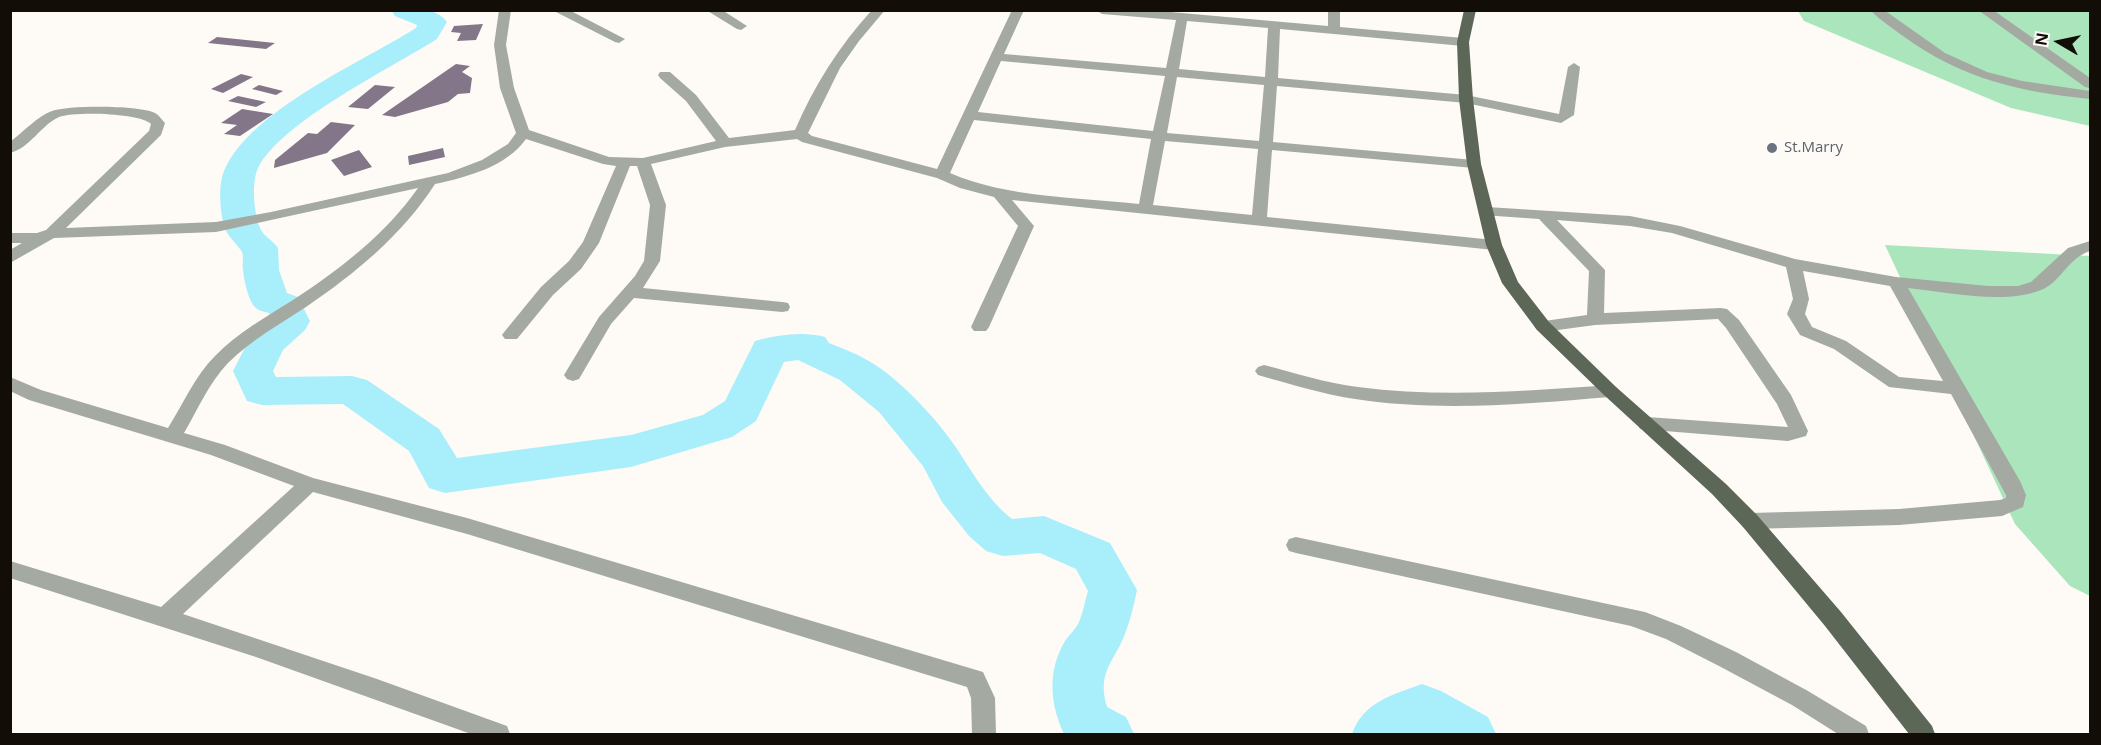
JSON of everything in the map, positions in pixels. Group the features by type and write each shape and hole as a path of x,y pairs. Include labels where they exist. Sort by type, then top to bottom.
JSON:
{"main road":[{"path":"1470,10 1463,42 1466,99 1474,164 1494,245 1510,283 1543,326 1610,391 1719,489 1750,521 1833,619 1923,735"}],"street":[{"path":"506,10 500,45 507,88 523,133"},
{"path":"558,10 619,39"},
{"path":"712,10 741,26"},
{"path":"800,134 835,65 854,36 879,10"},
{"path":"942,175 1018,10"},
{"path":"1102,10 1182,18 1216,16 1274,26 1463,42"},
{"path":"1334,10 1334,31"},
{"path":"1876,10 1921,43 1980,75 1996,80 2091,95"},
{"path":"1984,10 2091,84"},
{"path":"1145,210 1182,18"},
{"path":"1259,220 1263,145 1272,82 1274,26"},
{"path":"998,57 1466,99 1551,118 1561,118 1567,115 1574,67"},
{"path":"665,75 691,98 725,143"},
{"path":"10,149 55,114 63,112 117,113 152,117 158,123 156,132 46,236 10,258"},
{"path":"970,114 1158,136 1474,164"},
{"path":"523,133 608,161 644,162 725,143 800,134 807,139 942,175 965,185 999,194 1494,245"},
{"path":"10,238 216,227 271,218 430,182 487,163 513,147 523,133"},
{"path":"511,334 547,291 575,265 591,243 625,161"},
{"path":"573,375 595,334 616,304 642,279 652,261 658,206 644,162"},
{"path":"173,436 220,361 240,342 300,303 366,253 406,214 430,182"},
{"path":"980,327 1026,226 999,194"},
{"path":"1487,212 1620,220 1674,229 1793,264 1896,282 1988,291 2018,291 2037,286 2074,251 2091,246"},
{"path":"1543,214 1597,270 1595,319"},
{"path":"1793,264 1802,299 1796,314 1806,331 1840,345 1894,383 1908,386 1957,388"},
{"path":"1750,521 1899,517 2002,508 2016,502 2016,495 2010,481 1896,282"},
{"path":"630,292 782,307"},
{"path":"1543,326 1595,319 1691,316 1717,312 1724,315 1769,376 1799,431 1788,434 1647,424"},
{"path":"1264,371 1322,387 1432,399 1494,399 1610,391"},
{"path":"10,383 35,394 265,466 309,484 467,526 975,679 983,698 984,735"},
{"path":"165,617 309,484"},
{"path":"1296,545 1631,617 1656,625 1683,636 1789,691 1857,735"},
{"path":"10,569 165,617 418,704 498,735"}],"green space":[{"path":"1798,11 2090,11 2090,126 2011,108 1804,21"},
{"path":"1885,245 2090,256 2090,596 2070,586 2015,524"}],"building":[{"path":"483,24 476,40 457,41 461,33 451,32 454,26"},
{"path":"217,37 275,43 266,49 208,43"},
{"path":"456,64 470,66 462,72 472,78 470,93 458,94 448,102 395,117 382,115"},
{"path":"241,74 253,77 223,93 211,89"},
{"path":"259,85 283,91 276,95 252,89"},
{"path":"375,85 395,87 368,109 348,107"},
{"path":"238,96 266,102 256,107 228,101"},
{"path":"242,109 273,114 240,136 224,134 237,125 221,123"},
{"path":"331,122 355,125 327,153 274,168 275,160 308,133 317,134"},
{"path":"443,148 445,157 409,165 408,156"},
{"path":"359,150 372,167 344,176 331,160"}],"waterway":[{"path":"404,10 433,22 427,33 296,113 271,132 252,151 241,170 238,188 241,225 246,236 260,248 261,270 270,300 285,306 291,321 266,343 253,371 262,391 352,390 424,440 445,476 631,451 717,426 741,411 769,350 811,346 810,350 854,370 894,402 939,456 958,490 985,523 1003,538 1044,534 1093,556 1113,590 1101,632 1083,657 1077,694 1085,722 1107,734"},
{"path":"1379,734 1387,725 1422,708 1469,734"}],"place":[{"name":"St.Marry","path":"1772,148"}]}
